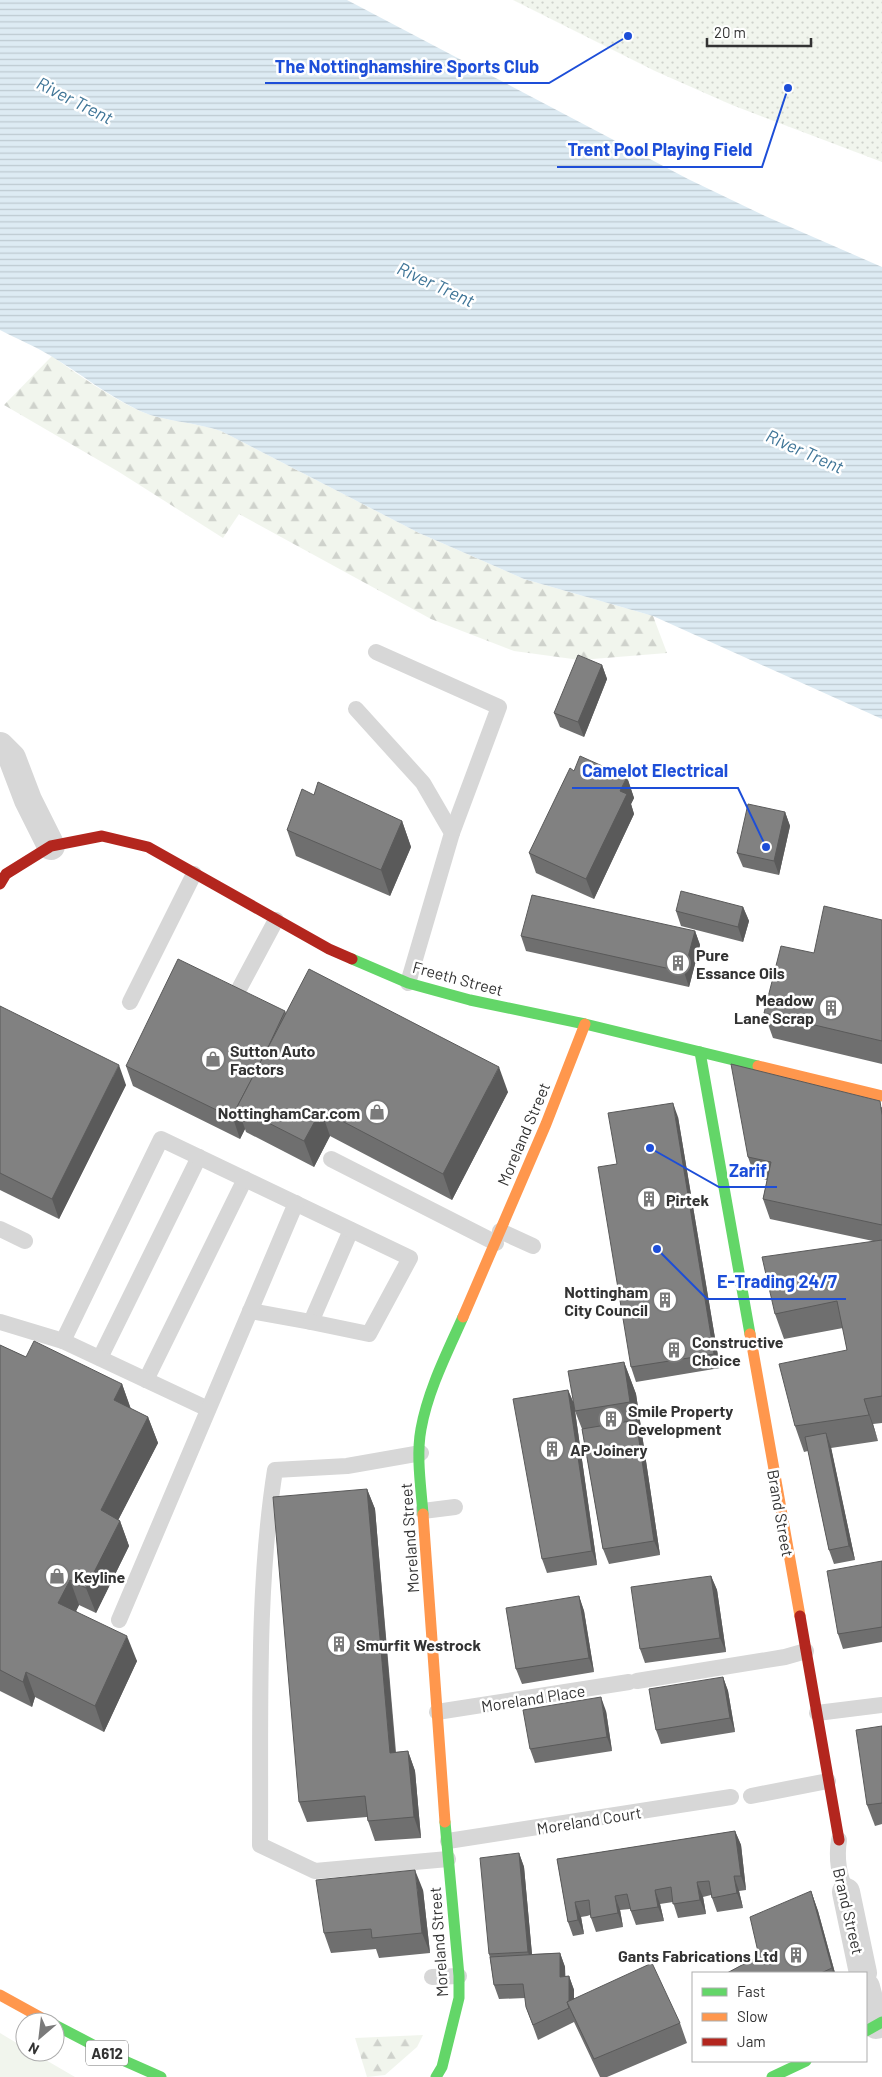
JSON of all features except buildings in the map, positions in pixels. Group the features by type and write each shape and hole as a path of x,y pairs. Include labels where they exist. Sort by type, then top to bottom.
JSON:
{"street":[{"path":"0,746 12,758 28,800 51,846 6,874 0,884"},
{"name":"Freeth Street","path":"51,846 102,836 148,847 329,949 408,983 470,1000 585,1024 882,1096"},
{"name":"Moreland Street","path":"436,2077 442,2067 460,1998 423,1510 421,1430 432,1390 546,1124 585,1024"},
{"name":"Brand Street","path":"700,1052 839,1840"},
{"name":"Brand Street","path":"846,1892 863,1972"},
{"path":"867,1991 875,2026"},
{"path":"0,1995 31,2012"},
{"name":"A612","path":"65,2030 118,2058 162,2077"},
{"path":"772,2077 804,2062"}],"lane":[{"path":"376,652 499,707 452,833 408,983"},
{"path":"356,709 423,783 452,833"},
{"path":"130,1002 194,874"},
{"path":"240,989 276,920"},
{"path":"63,1341 161,1139 410,1258 369,1334 250,1311"},
{"path":"100,1358 199,1157"},
{"path":"330,1159 498,1237 533,1246"},
{"path":"146,1380 244,1179"},
{"path":"119,1620 296,1203"},
{"path":"0,1229 25,1242"},
{"path":"310,1322 351,1230"},
{"path":"0,1322 63,1341 208,1409"},
{"path":"421,1453 347,1466 275,1470 269,1507 263,1598 260,1845 315,1870 448,1859"},
{"path":"423,1510 456,1507"},
{"name":"Moreland Place","path":"437,1712 785,1657 806,1651"},
{"path":"817,1713 882,1705"},
{"path":"750,1796 828,1781"},
{"name":"Moreland Court","path":"448,1841 731,1798"},
{"name":"Brand Street","path":"839,1840 837,1853 840,1877 846,1892"},
{"path":"432,1978 459,1976"}],"green space":[{"path":"513,0 882,0 882,162 732,105 655,71"},
{"path":"52,356 83,378 140,411 160,418 221,431 419,533 524,579 653,616 667,653 580,660 514,651 431,619 239,514 223,538 119,472 4,405"},
{"path":"0,2033 15,2042 15,2062 49,2062 75,2077 0,2077"},
{"path":"423,2035 417,2047 385,2075 367,2077 355,2038"}],"water":[{"name":"River Trent","path":"0,0 347,0 688,179 765,216 882,267 882,719 653,616 524,579 419,533 221,431 160,418 140,411 106,392 45,352 0,330"}],"traffic: fast":[{"path":"352,959 408,983 470,1000 585,1024 758,1066"},
{"path":"700,1052 750,1334"},
{"path":"423,1514 419,1461 424,1414 433,1386 463,1317"},
{"path":"436,2077 442,2067 459,1998 459,1976 445,1822"},
{"path":"867,2030 882,2022"},
{"path":"65,2030 118,2058 161,2077"},
{"path":"772,2077 804,2062"}],"traffic: slow":[{"path":"463,1317 546,1124 585,1024"},
{"path":"758,1066 882,1096"},
{"path":"750,1334 800,1616"},
{"path":"423,1514 445,1822"},
{"path":"0,1995 31,2012"}],"traffic: jam":[{"path":"0,884 6,874 51,846 102,836 148,847 329,949 352,959"},
{"path":"800,1616 839,1840"}],"place":[{"name":"The Nottinghamshire Sports Club","path":"628,36"},
{"name":"Trent Pool Playing Field","path":"788,88"},
{"name":"Camelot Electrical","path":"766,847"},
{"name":"Pure Essance Oils","path":"678,963"},
{"name":"Meadow Lane Scrap","path":"831,1008"},
{"name":"Sutton Auto Factors","path":"213,1059"},
{"name":"NottinghamCar.com","path":"377,1112"},
{"name":"Zarif","path":"650,1148"},
{"name":"Pirtek","path":"649,1199"},
{"name":"E-Trading 24/7","path":"657,1249"},
{"name":"Nottingham City Council","path":"665,1300"},
{"name":"Constructive Choice","path":"674,1350"},
{"name":"Smile Property Development","path":"611,1419"},
{"name":"AP Joinery","path":"552,1449"},
{"name":"Keyline","path":"57,1576"},
{"name":"Smurfit Westrock","path":"339,1644"},
{"name":"Gants Fabrications Ltd","path":"796,1955"}]}
